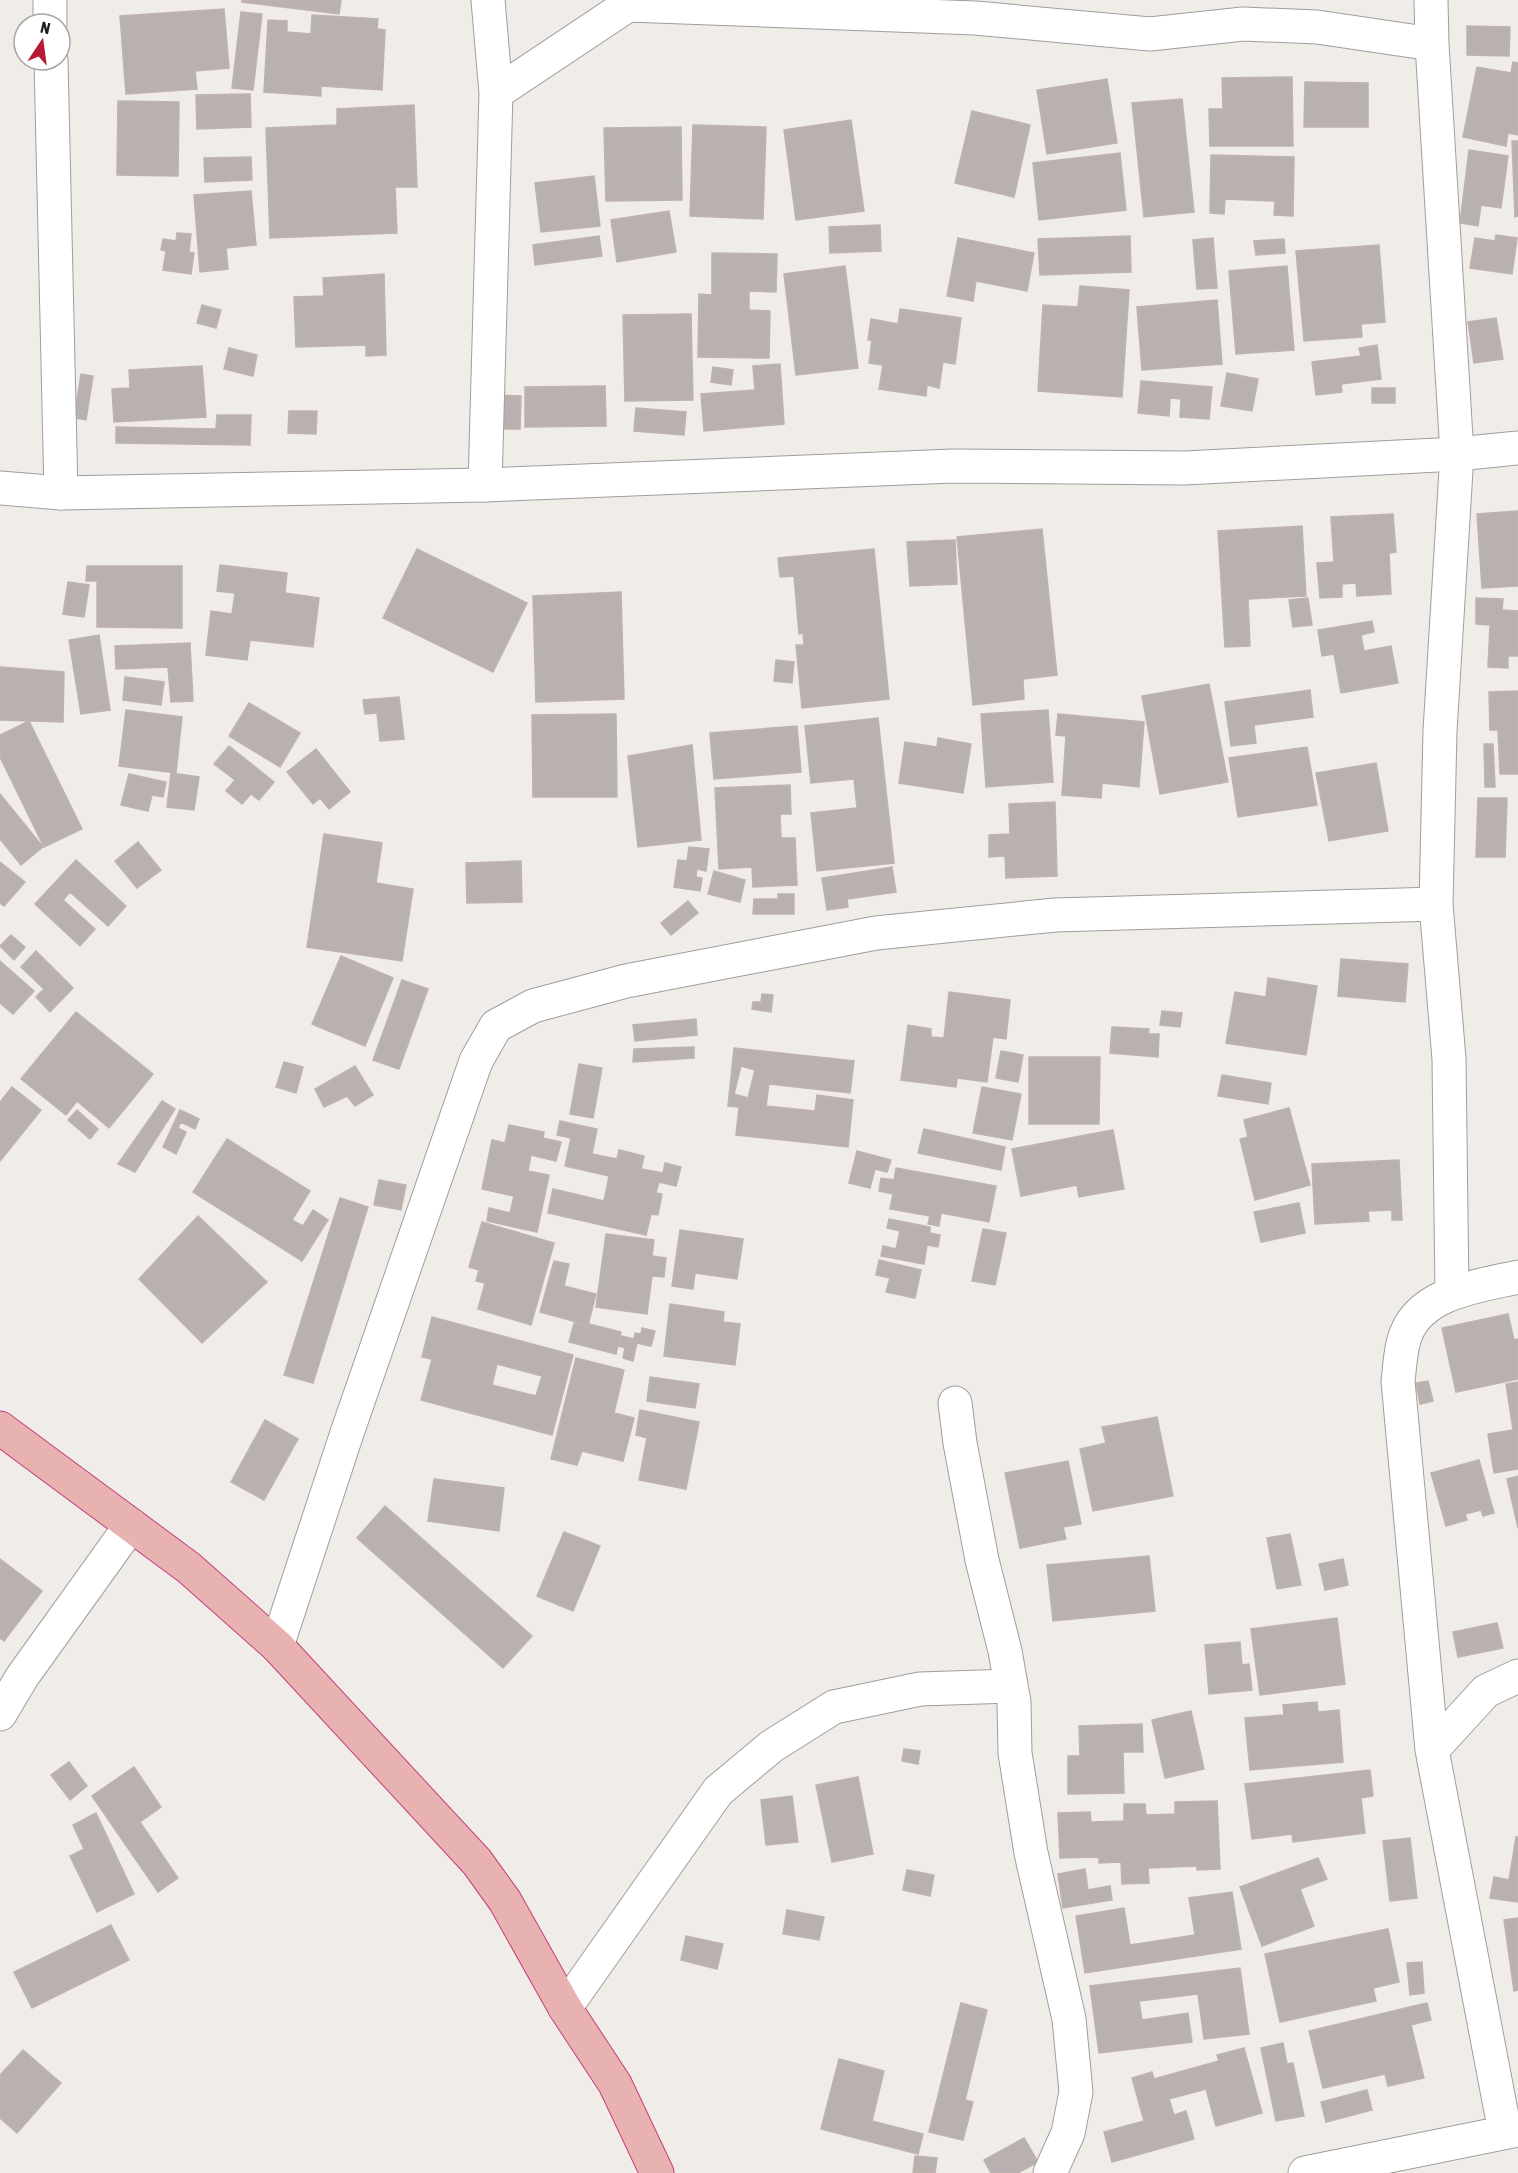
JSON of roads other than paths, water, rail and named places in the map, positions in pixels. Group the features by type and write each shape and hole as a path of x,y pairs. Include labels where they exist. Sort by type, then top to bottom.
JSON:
{"highway":[{"path":"0,1428 189,1568 277,1646 477,1862 505,1901 565,2008 615,2084 657,2173"}],"street":[{"path":"485,485 496,93 488,0"},
{"path":"1431,0 1457,454 1440,731 1436,903 1449,1059 1452,1292"},
{"path":"496,93 625,2 975,18 1150,34 1244,24 1317,27 1432,45"},
{"path":"51,72 61,493"},
{"path":"0,488 61,493 485,485 953,466 1185,468 1457,454 1518,448"},
{"path":"277,1646 347,1433 476,1061 496,1026 533,1006 626,981 876,933 1055,915 1436,903"},
{"path":"1305,2173 1357,2168 1512,2131 1432,1749 1398,1381 1406,1334 1421,1311 1452,1292 1518,1277"},
{"path":"955,1403 960,1443 982,1560 1005,1651 1014,1702 1015,1753 1032,1853 1069,2019 1076,2092 1068,2133 1050,2173"},
{"path":"0,1714 22,1677 131,1525"},
{"path":"1432,1749 1486,1691 1518,1676"},
{"path":"565,2008 718,1791 772,1746 834,1707 920,1689 1011,1686"}]}
